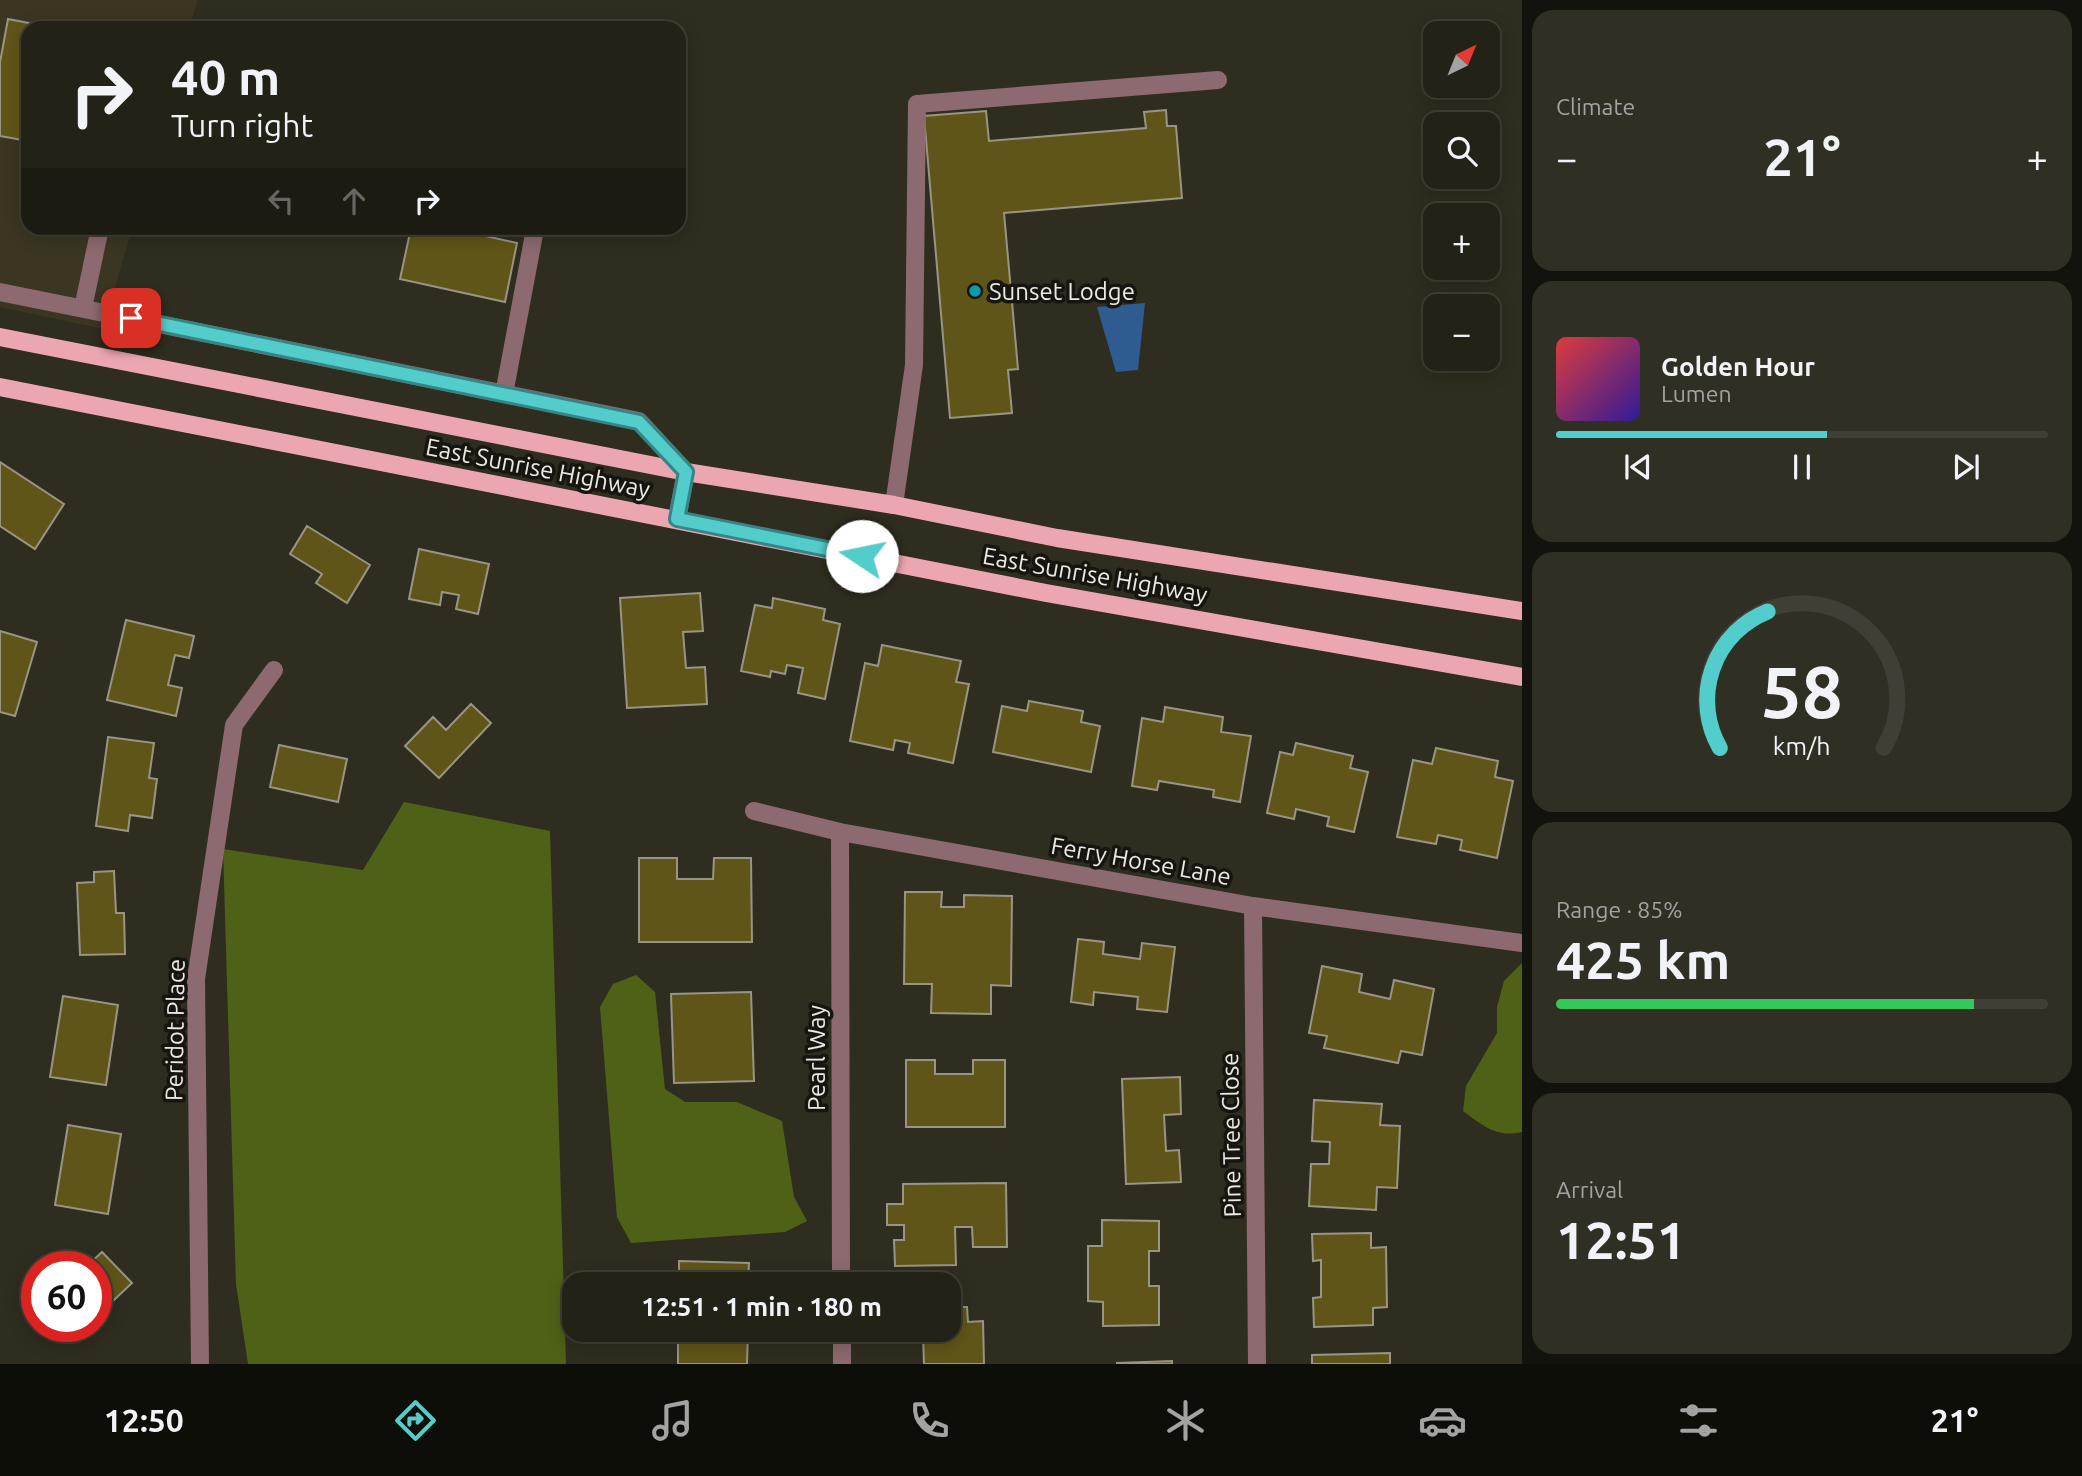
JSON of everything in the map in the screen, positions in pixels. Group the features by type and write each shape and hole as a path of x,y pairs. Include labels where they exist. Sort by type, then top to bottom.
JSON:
{"main road":[{"name":"East Sunrise Highway","path":"0,337 686,472 894,505 1057,538 1522,611"},
{"name":"East Sunrise Highway","path":"0,387 1046,593 1522,677"}],"street":[{"path":"894,505 914,365 917,104 1218,80"},
{"path":"83,308 99,235"},
{"path":"504,394 534,235"},
{"path":"0,292 639,422 686,472 677,519"},
{"name":"Peridot Place","path":"200,1364 196,979 234,725 274,670"},
{"name":"Ferry Horse Lane","path":"754,811 841,832 1253,906 1522,943"},
{"name":"Pearl Way","path":"841,832 841,1272"},
{"name":"Pine Tree Close","path":"1253,906 1257,1364"},
{"path":"842,1342 842,1364"}],"shaded area":[{"path":"0,0 198,0 191,21 21,21 21,235 130,235 103,329 0,307"}],"green space":[{"path":"404,802 550,831 563,1272 562,1342 565,1342 566,1364 248,1364 236,1284 223,849 363,870"},
{"path":"1522,963 1522,1132 1505,1133 1491,1129 1463,1111 1466,1086 1497,1033 1497,1007 1504,981"},
{"path":"636,975 655,992 665,1089 685,1102 737,1102 782,1121 794,1197 807,1221 785,1232 631,1243 617,1217 600,1007 613,984"}],"water":[{"path":"1145,303 1138,370 1116,372 1097,307"}],"building":[{"path":"8,19 21,21 21,140 0,136 0,62"},
{"name":"Sunset Lodge","path":"1166,110 1167,126 1176,126 1182,198 1004,213 1018,369 1008,370 1012,413 950,418 924,116 986,111 989,141 1146,128 1144,112"},
{"path":"409,235 481,235 517,243 505,302 400,279"},
{"path":"0,462 64,504 35,549 0,526"},
{"path":"307,526 370,565 347,603 316,583 322,574 290,554"},
{"path":"419,549 489,564 478,614 456,609 459,595 442,592 440,605 409,599"},
{"path":"700,593 703,631 683,632 686,668 705,667 707,704 627,708 620,598"},
{"path":"773,598 825,609 823,620 840,624 825,699 798,693 803,668 787,665 785,674 771,671 770,677 741,671 755,605 772,608"},
{"path":"126,620 194,636 189,658 175,655 168,685 182,688 176,716 107,700"},
{"path":"0,631 37,642 15,716 0,712"},
{"path":"882,645 961,661 956,682 969,684 953,763 908,753 910,743 895,740 893,750 850,741 865,663 878,666"},
{"path":"1029,701 1083,711 1081,722 1100,726 1091,772 993,752 1002,706 1027,711"},
{"path":"471,704 491,723 439,778 405,746 433,717 446,730"},
{"path":"1165,707 1223,717 1221,732 1251,736 1240,802 1213,797 1214,790 1159,781 1157,790 1132,786 1142,718 1163,722"},
{"path":"108,737 154,743 149,778 157,779 152,818 130,815 128,831 96,826"},
{"path":"1296,743 1353,756 1350,768 1368,772 1354,832 1327,826 1329,817 1296,809 1294,819 1267,813 1280,752 1293,755"},
{"path":"279,745 347,759 338,802 270,787"},
{"path":"1436,748 1498,761 1495,777 1513,781 1497,858 1460,850 1462,840 1438,835 1436,844 1397,837 1413,760 1432,764"},
{"path":"639,858 677,858 677,879 713,879 714,858 751,858 752,942 639,942"},
{"path":"114,871 116,913 124,913 125,954 80,955 77,883 94,882 94,872"},
{"path":"905,892 942,892 941,907 964,907 964,895 1012,896 1011,986 991,985 991,1014 931,1013 932,984 904,984"},
{"path":"1078,939 1104,942 1103,954 1140,959 1142,943 1175,947 1167,1012 1137,1009 1138,997 1094,992 1093,1005 1071,1002"},
{"path":"1322,966 1362,974 1359,992 1390,999 1394,980 1434,989 1422,1055 1401,1051 1398,1063 1324,1048 1327,1036 1309,1033"},
{"path":"751,992 754,1081 674,1083 671,994"},
{"path":"63,996 118,1005 106,1085 50,1077"},
{"path":"906,1060 935,1060 935,1074 973,1074 973,1060 1005,1060 1005,1127 906,1127"},
{"path":"1180,1077 1181,1114 1164,1115 1166,1151 1179,1150 1181,1182 1126,1184 1122,1079"},
{"path":"1314,1100 1382,1104 1380,1125 1400,1126 1397,1188 1377,1187 1376,1210 1309,1206 1311,1164 1329,1164 1330,1142 1312,1141"},
{"path":"68,1125 121,1134 108,1214 55,1205"},
{"path":"1006,1183 1007,1247 973,1247 972,1227 955,1227 956,1265 895,1266 894,1240 904,1240 904,1225 887,1225 887,1204 903,1204 903,1184"},
{"path":"1102,1220 1159,1221 1159,1251 1149,1251 1149,1286 1159,1286 1159,1325 1103,1326 1103,1302 1088,1301 1088,1246 1102,1246"},
{"path":"1371,1233 1371,1248 1386,1247 1387,1307 1373,1308 1373,1325 1314,1327 1313,1298 1321,1297 1321,1260 1313,1261 1312,1234"},
{"path":"679,1261 749,1263 749,1272 679,1272"},
{"path":"112,1262 132,1283 112,1302"},
{"path":"961,1307 967,1307 968,1322 983,1321 984,1364 924,1364 923,1342 961,1342"},
{"path":"678,1342 748,1342 747,1364 678,1364"},
{"path":"1390,1353 1390,1364 1312,1364 1312,1355"},
{"path":"1172,1361 1172,1364 1117,1364 1117,1363"}],"place":[{"name":"Sunset Lodge","path":"975,291"}],"route":[{"path":"131,318 639,422 686,472 677,519 862,556"}]}
